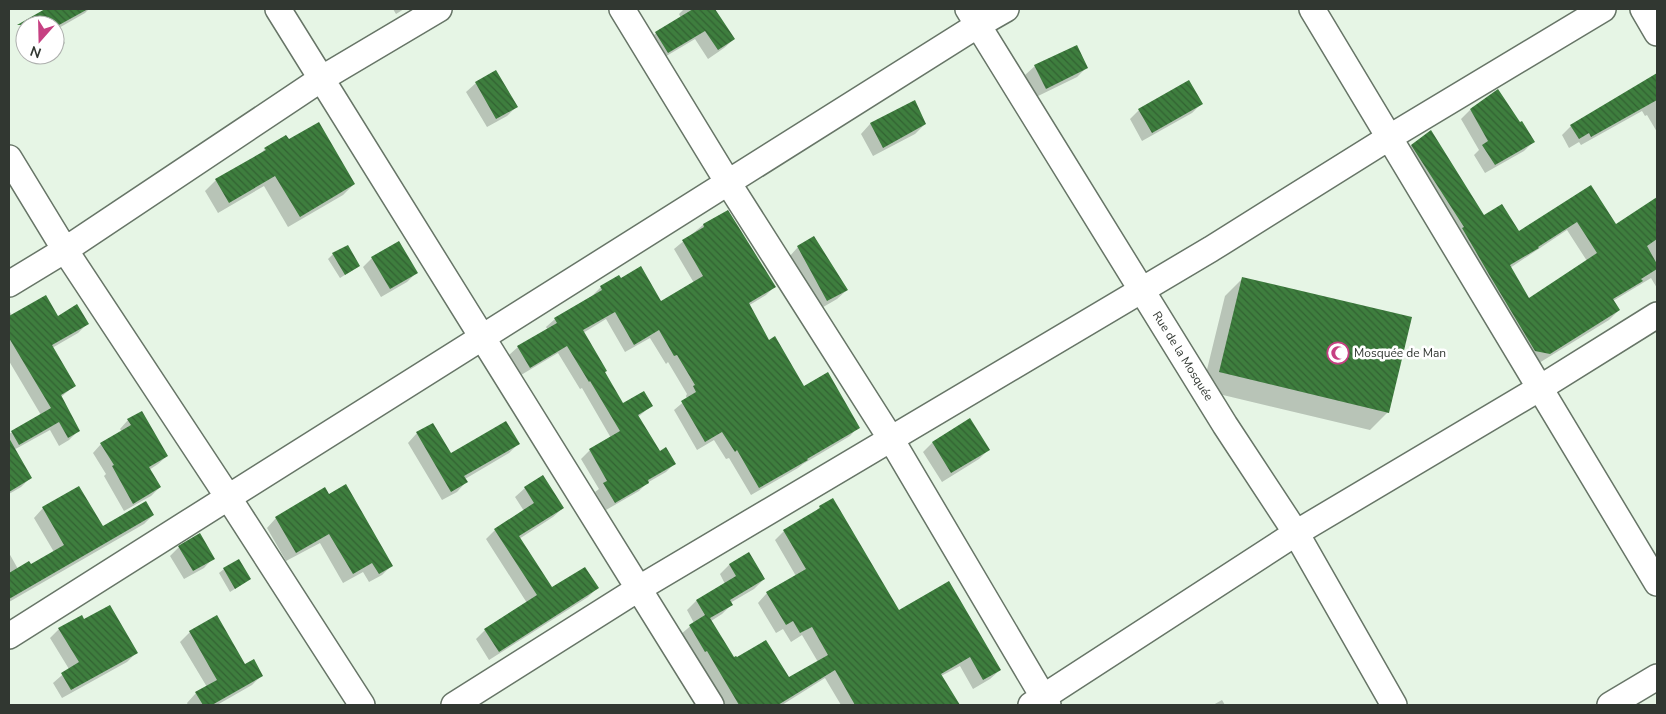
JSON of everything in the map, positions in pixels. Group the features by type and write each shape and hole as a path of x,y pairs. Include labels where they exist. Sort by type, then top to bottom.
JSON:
{"street":[{"path":"278,9 711,705"},
{"path":"9,284 64,250 322,80 439,9"},
{"path":"622,9 727,181 891,439 1041,702 1296,533 1540,388 1657,315"},
{"path":"9,636 483,338 727,181 973,17 1006,9"},
{"path":"1312,9 1657,583"},
{"path":"454,705 638,589 1212,249 1390,137 1603,9"},
{"path":"1643,9 1657,33"},
{"name":"Rue de la Mosquée","path":"973,17 1225,425 1296,533 1394,705"},
{"path":"9,158 64,250 228,497 362,705"},
{"path":"1610,705 1657,677"}],"building":[{"path":"45,9 88,9 65,22 65,15 34,15"},
{"path":"693,9 715,9 735,39 718,50 705,31 668,53 655,32"},
{"path":"1077,45 1088,68 1046,89 1034,65"},
{"path":"496,70 518,107 496,119 475,82"},
{"path":"1657,73 1657,100 1591,137 1589,133 1579,139 1570,125"},
{"path":"1189,80 1203,104 1152,133 1138,109"},
{"path":"1498,89 1535,142 1495,165 1482,145 1488,141 1470,109"},
{"path":"915,100 926,124 883,148 870,123"},
{"path":"319,122 355,184 300,217 275,176 229,203 215,179 266,150 264,148 286,135 289,139"},
{"path":"1431,130 1484,215 1502,204 1519,231 1591,185 1616,224 1657,197 1657,239 1647,246 1657,264 1657,269 1641,279 1643,281 1613,299 1620,310 1550,354 1535,351 1462,228 1464,227 1411,145","holes":["1577,222 1597,253 1529,298 1510,265"]},
{"path":"728,210 776,287 749,303 769,340 775,336 804,386 828,372 860,428 759,488 737,450 735,452 722,432 705,442 681,401 696,392 693,386 695,385 677,355 674,356 659,330 634,345 615,312 583,330 623,403 644,391 653,406 638,415 660,451 666,447 676,464 648,480 649,483 615,503 603,483 607,481 589,449 620,431 590,381 567,346 530,368 517,346 557,323 554,318 602,290 600,286 619,275 621,278 641,266 661,301 703,276 682,240 704,227 703,224"},
{"path":"814,236 848,290 827,301 797,246"},
{"path":"399,241 418,273 390,289 371,257"},
{"path":"348,245 360,266 345,275 332,253"},
{"name":"Mosquée de Man","path":"1242,277 1412,317 1389,413 1219,372"},
{"path":"46,295 58,316 77,304 89,324 52,345 76,386 61,395 80,431 68,438 59,422 19,445 11,431 51,408 9,338 9,316"},
{"path":"142,411 168,456 149,467 161,487 133,504 112,466 114,465 100,443 131,425 127,419"},
{"path":"970,418 990,450 951,473 932,442"},
{"path":"506,421 520,444 464,476 468,482 451,492 416,432 433,423 451,453"},
{"path":"9,438 32,478 9,492"},
{"path":"543,475 564,508 519,536 552,587 585,567 599,588 499,652 484,629 537,595 494,529 534,503 524,487"},
{"path":"346,484 393,566 379,574 372,563 353,574 329,534 296,553 275,517 325,487 329,494"},
{"path":"79,486 103,526 146,501 154,515 9,599 9,573 29,561 31,564 64,545 42,507"},
{"path":"833,498 899,610 949,581 1001,670 983,680 970,657 941,674 960,705 855,705 835,670 778,705 739,705 707,651 705,652 689,625 705,615 696,600 736,576 729,564 749,552 765,579 730,600 733,605 710,618 734,657 766,640 789,677 828,655 812,627 800,633 793,621 786,625 766,592 806,569 783,530"},
{"path":"200,533 215,559 193,571 178,546"},
{"path":"239,559 251,579 235,589 223,568"},
{"path":"110,605 138,653 71,690 61,673 79,662 58,628 82,615 84,619"},
{"path":"217,615 245,664 254,659 263,676 212,705 203,705 195,692 217,680 189,631"}],"place":[{"name":"Mosquée de Man","path":"1338,353"}]}
